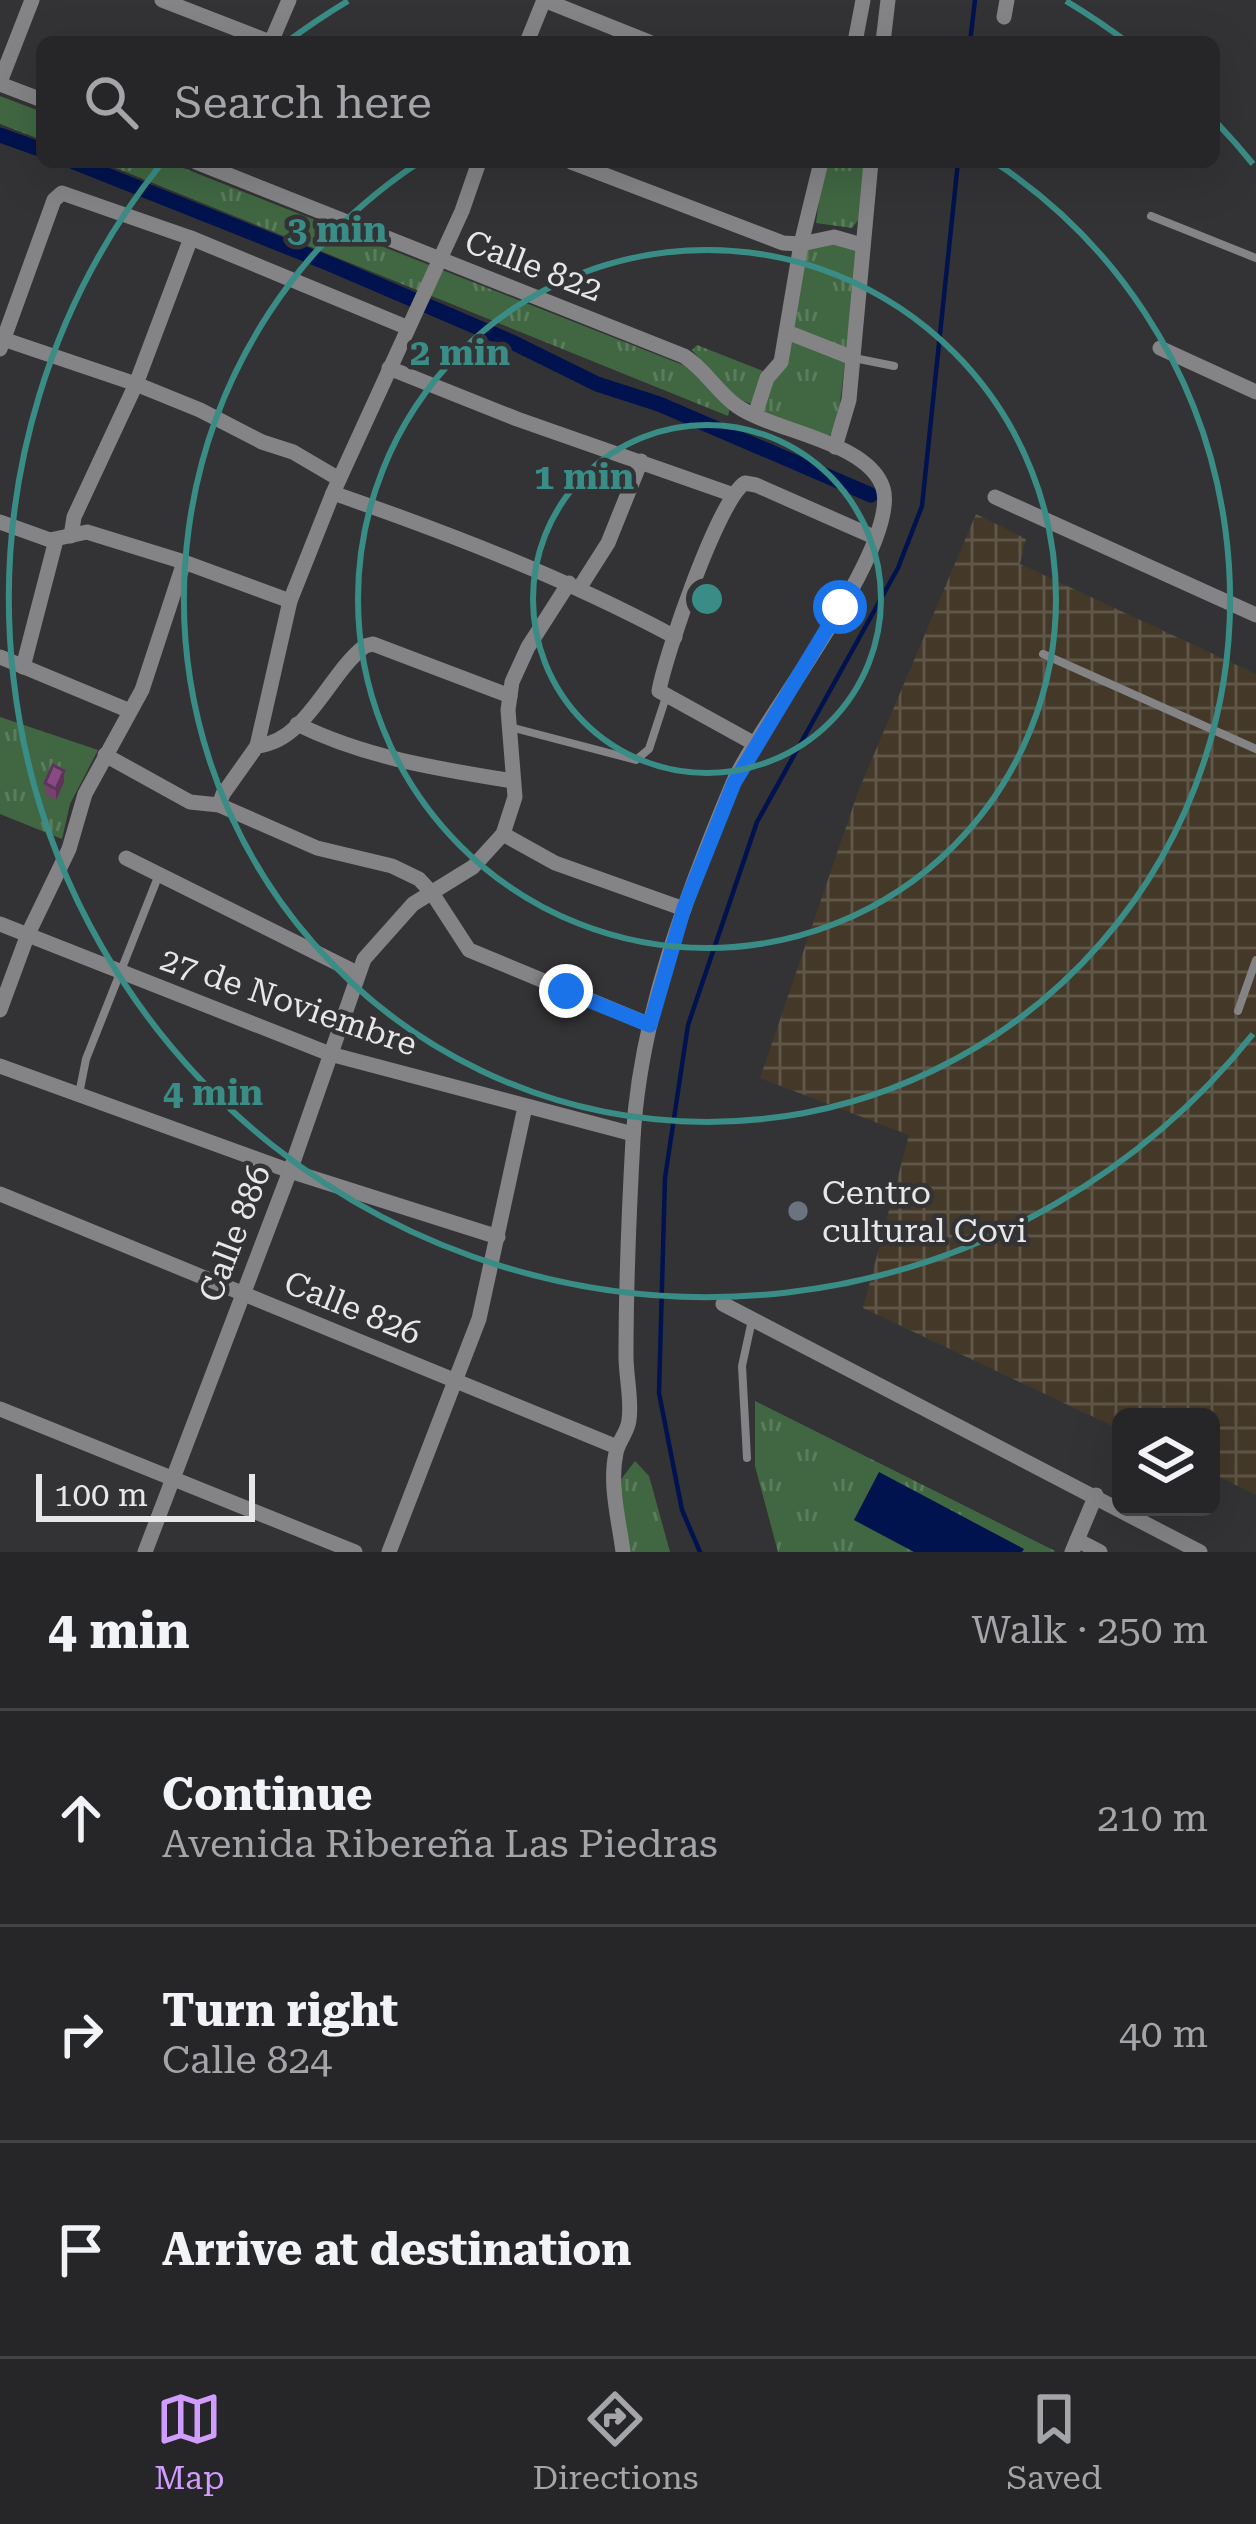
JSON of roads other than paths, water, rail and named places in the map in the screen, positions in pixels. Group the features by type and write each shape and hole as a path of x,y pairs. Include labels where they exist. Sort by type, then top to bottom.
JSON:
{"street":[{"path":"32,0 0,83 36,98"},
{"path":"162,0 255,36"},
{"path":"273,36 289,0"},
{"path":"529,36 544,0 634,36"},
{"path":"856,36 863,0"},
{"path":"884,36 888,0"},
{"name":"Calle 822","path":"225,168 437,259 684,356 734,404 866,464 882,484 884,513 874,537"},
{"path":"219,805 257,746 290,601 477,168"},
{"path":"587,168 784,243 834,237 862,245"},
{"path":"755,415 767,378 781,362 820,168"},
{"path":"835,447 849,400 870,168"},
{"path":"409,321 62,193 54,200 2,344 136,384 292,452 336,486 575,585 676,637"},
{"path":"23,668 64,538 136,384 191,238"},
{"path":"788,332 853,358"},
{"path":"1160,348 1256,392"},
{"path":"389,368 517,419 731,494"},
{"path":"641,461 608,543 520,662 510,696 514,806 503,834 555,863 684,908"},
{"path":"623,1552 615,1494 617,1447 629,1419 626,1358 633,1134 650,1025 684,908 734,783 813,658 874,537 745,482 731,494 659,691 755,744"},
{"path":"995,497 1256,615"},
{"path":"0,522 64,538 87,532 290,601"},
{"path":"0,1010 28,934 69,849 85,794 148,674 184,562"},
{"path":"257,746 268,745 297,724 360,649 373,644 510,696"},
{"path":"0,658 130,711"},
{"path":"297,724 417,766 513,781"},
{"path":"104,755 190,802 219,805 317,848 392,866 419,878 469,950 650,1025"},
{"name":"Calle 886","path":"145,1552 290,1172 357,974 374,945 405,912 473,867 503,834"},
{"path":"126,858 357,974"},
{"name":"27 de Noviembre","path":"0,923 330,1054 633,1134"},
{"path":"0,1066 290,1172 498,1238"},
{"path":"389,1552 479,1319 525,1107"},
{"name":"Calle 826","path":"0,1194 617,1447"},
{"path":"723,1304 1200,1552"},
{"path":"0,1409 355,1552"},
{"path":"1096,1495 1075,1546 1100,1552"}],"lane":[{"path":"1151,216 1256,258"},
{"path":"853,358 895,366"},
{"path":"1043,654 1256,749"},
{"path":"510,727 636,760 649,749 666,697"},
{"path":"79,1095 86,1059 159,875"},
{"path":"1238,1011 1256,961"},
{"path":"747,1457 742,1366 752,1319"}],"waterway":[{"path":"971,36 975,0"},
{"path":"0,135 36,148"},
{"path":"89,168 330,264 597,384 659,404 871,495"},
{"path":"700,1552 682,1510 659,1393 665,1178 688,1025 757,822 898,568 922,506 957,168"}],"place":[{"name":"Centro cultural Covi","path":"798,1211"}]}
